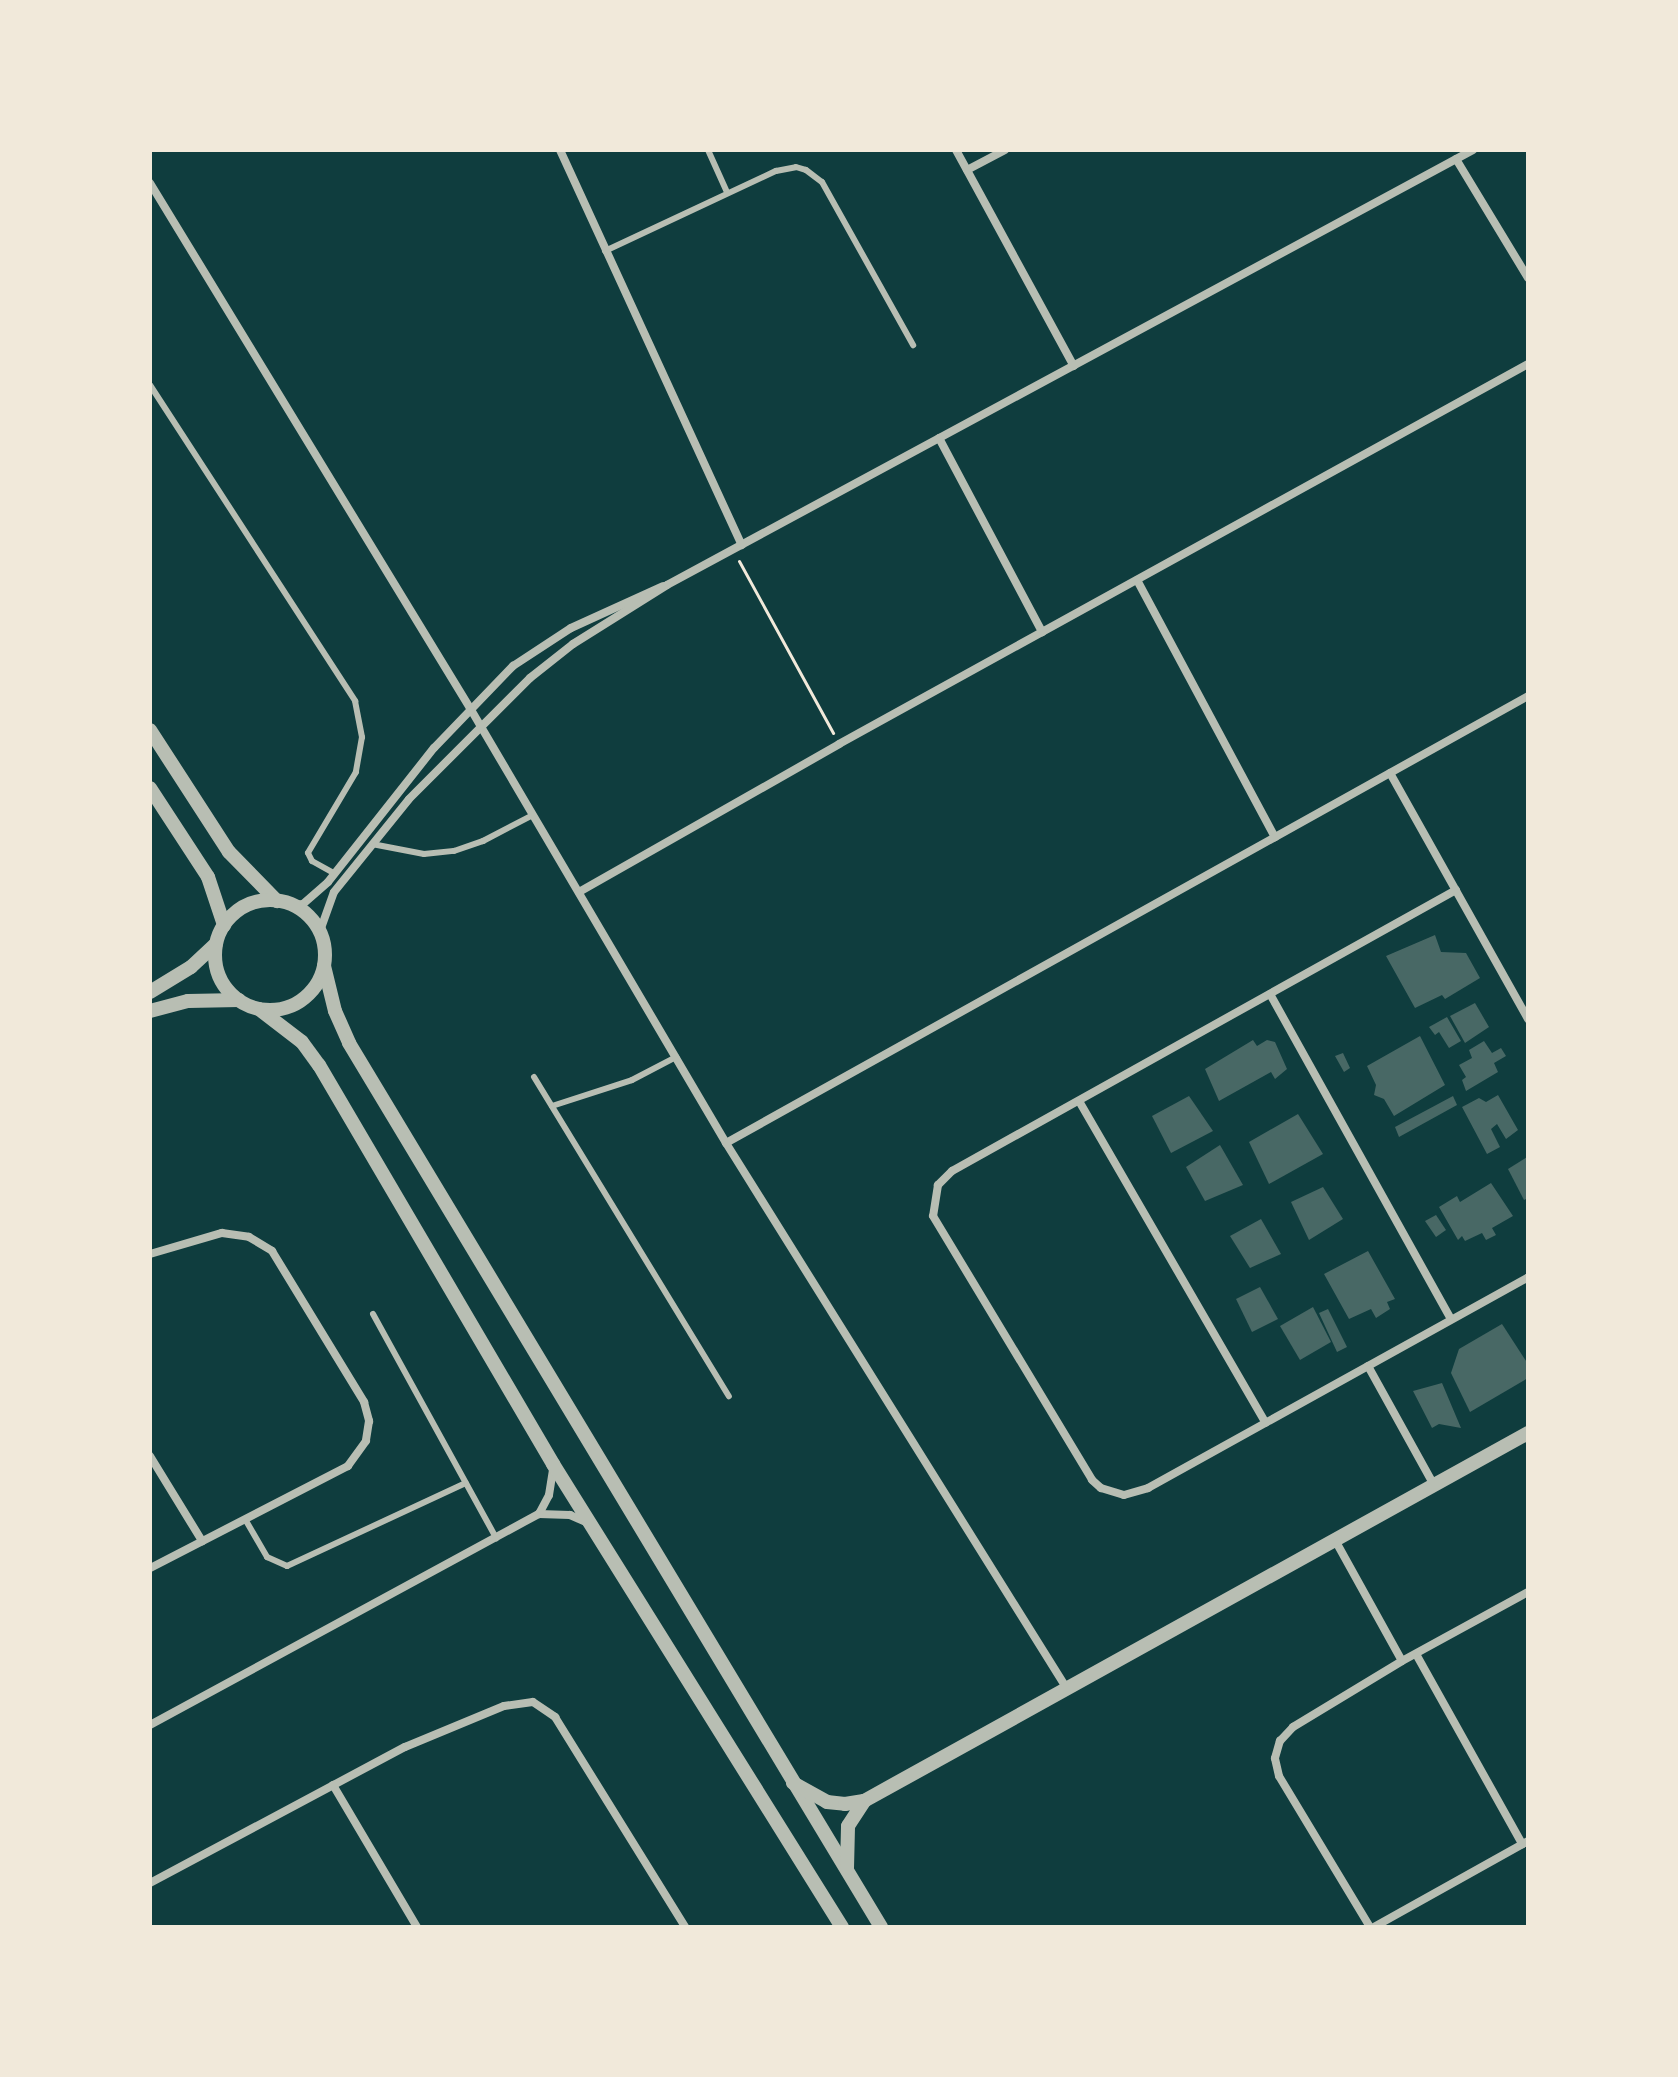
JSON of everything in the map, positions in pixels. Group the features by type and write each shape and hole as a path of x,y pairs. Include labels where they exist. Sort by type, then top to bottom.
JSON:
{"street":[{"path":"560,150 737,547"},
{"path":"956,150 1074,366"},
{"path":"967,170 1005,150"},
{"path":"881,1927 349,1043 335,1011 324,966 320,931 334,892 409,799 543,666 667,585 1473,150"},
{"path":"1456,159 1528,278"},
{"path":"150,183 470,708 726,1143 1067,1689"},
{"path":"579,892 839,744 1528,364"},
{"path":"939,438 1042,632"},
{"path":"1137,580 1275,837"},
{"path":"294,905 312,897 335,874 470,708 499,678 543,644 629,599 667,585"},
{"path":"726,1143 1528,696"},
{"path":"150,730 229,852 277,901"},
{"path":"1390,773 1528,1019"},
{"path":"150,788 208,877 224,925"},
{"path":"1456,890 944,1177 932,1205 937,1225 1085,1470 1101,1488 1124,1495 1137,1493 1528,1277"},
{"path":"150,992 191,967 216,944 224,925 253,903 277,901 294,905 320,931"},
{"path":"216,944 219,976 239,1000"},
{"path":"259,1009 273,1010 300,1001 311,991 324,966"},
{"path":"1270,994 1451,1319"},
{"path":"150,1011 188,1001 239,1000 259,1009 302,1042 319,1065 588,1523 842,1927"},
{"path":"1079,1101 1266,1423"},
{"path":"150,1254 222,1233 261,1243 281,1261 367,1411 369,1431 356,1459 150,1568"},
{"path":"1368,1366 1434,1485"},
{"path":"791,1781 827,1802 845,1804 864,1801 1528,1433"},
{"path":"150,1456 202,1541"},
{"path":"539,1514 549,1495 553,1464"},
{"path":"151,1721 539,1514 570,1515 588,1523"},
{"path":"1335,1540 1402,1661"},
{"path":"1416,1654 1525,1843 1372,1927 1279,1776 1275,1758 1286,1733 1402,1661 1528,1592"},
{"path":"150,1883 405,1747 518,1702 539,1704 555,1717 685,1927"},
{"path":"333,1785 417,1927"},
{"path":"848,1872 846,1836 852,1817 864,1801"}],"lane":[{"path":"708,150 727,192"},
{"path":"605,251 727,192 786,168 796,167 815,174 822,182 913,345"},
{"path":"150,385 355,701 362,737 356,772 308,853 312,861 335,874"},
{"path":"372,844 424,854 454,851 483,841 533,815"},
{"path":"552,1106 632,1080 676,1057"},
{"path":"534,1077 729,1396"},
{"path":"373,1314 496,1538"},
{"path":"245,1519 267,1557 287,1566 466,1483"}],"path":[{"path":"737,547 839,744"}],"building":[{"path":"1435,935 1441,952 1466,953 1480,978 1445,999 1442,995 1415,1008 1386,956"},
{"path":"1475,1003 1489,1027 1465,1043 1450,1016"},
{"path":"1447,1017 1461,1041 1449,1048 1439,1032 1435,1035 1429,1027"},
{"path":"1420,1036 1445,1085 1394,1116 1384,1099 1374,1095 1376,1085 1367,1066"},
{"path":"1253,1040 1257,1046 1267,1040 1275,1042 1287,1069 1275,1079 1271,1072 1219,1101 1205,1069"},
{"path":"1484,1041 1492,1053 1501,1048 1506,1056 1494,1063 1498,1072 1466,1091 1462,1080 1466,1077 1459,1065 1472,1058 1469,1050"},
{"path":"1343,1053 1350,1068 1344,1072 1335,1056"},
{"path":"1498,1095 1518,1130 1506,1139 1497,1124 1491,1129 1500,1147 1487,1154 1462,1107 1479,1098 1486,1102"},
{"path":"1189,1096 1213,1131 1171,1153 1152,1116"},
{"path":"1453,1096 1457,1105 1399,1137 1395,1127"},
{"path":"1298,1114 1323,1154 1269,1184 1249,1142"},
{"path":"1220,1145 1243,1185 1205,1201 1186,1167"},
{"path":"1527,1157 1528,1198 1524,1200 1508,1169"},
{"path":"1491,1183 1513,1216 1492,1228 1496,1235 1486,1240 1482,1233 1465,1241 1462,1236 1458,1240 1439,1207 1457,1196 1460,1202"},
{"path":"1323,1187 1343,1219 1309,1240 1291,1202"},
{"path":"1436,1215 1446,1230 1436,1237 1425,1221"},
{"path":"1261,1219 1281,1254 1250,1268 1230,1236"},
{"path":"1368,1251 1395,1299 1387,1302 1390,1309 1376,1318 1371,1309 1349,1319 1324,1274"},
{"path":"1260,1287 1278,1319 1252,1332 1236,1299"},
{"path":"1313,1307 1331,1342 1300,1360 1280,1326"},
{"path":"1328,1309 1347,1347 1337,1352 1319,1313"},
{"path":"1502,1324 1528,1364 1528,1378 1470,1412 1451,1373 1459,1349"},
{"path":"1442,1383 1461,1428 1439,1424 1432,1428 1413,1391"}]}
